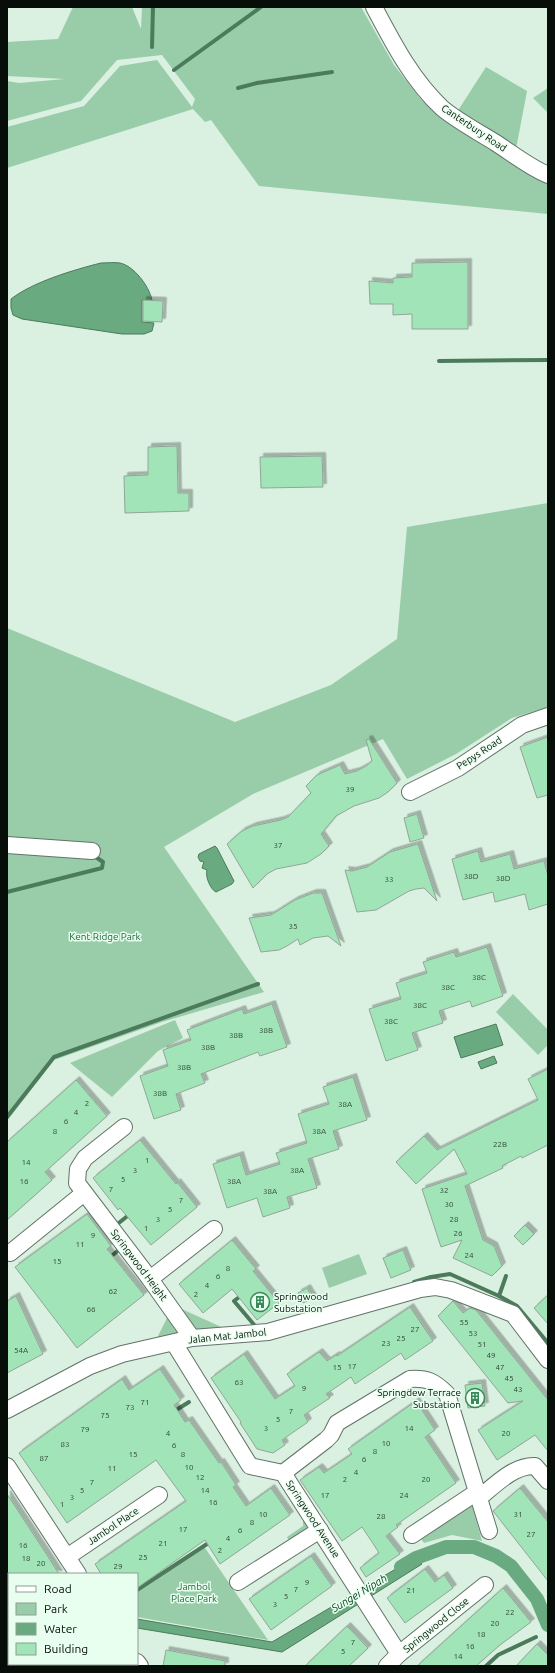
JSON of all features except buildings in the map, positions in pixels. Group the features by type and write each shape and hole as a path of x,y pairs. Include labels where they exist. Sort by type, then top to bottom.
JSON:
{"street":[{"name":"Canterbury Road","path":"374,7 394,45 410,70 425,90 443,109 525,162 548,175"},
{"name":"Pepys Road","path":"410,792 458,768 522,725 548,716"},
{"path":"7,845 92,851"},
{"name":"Springwood Height","path":"124,1127 85,1158 78,1169 77,1183 150,1279 192,1338"},
{"path":"10,1253 84,1193"},
{"path":"150,1279 214,1229"},
{"name":"Jalan Mat Jambol","path":"7,1410 90,1366 122,1354 192,1338 268,1332 420,1289 435,1287 451,1290 513,1314 548,1360"},
{"name":"Springwood Avenue","path":"174,1343 250,1466 283,1473 399,1654"},
{"path":"7,1400 83,1360"},
{"path":"283,1473 332,1435 337,1423 410,1379 420,1378 436,1383 447,1394 489,1531"},
{"path":"7,1466 77,1573"},
{"path":"412,1535 512,1473 527,1466 535,1466 548,1481"},
{"name":"Jambol Place","path":"67,1556 158,1495"},
{"path":"238,1582 320,1530"},
{"name":"Springwood Close","path":"387,1666 399,1654 485,1585"}],"green space":[{"path":"73,7 132,7 141,29 142,7 361,7 394,65 419,97 437,115 508,158 548,177 548,214 259,186 211,120 205,122 193,109 7,168 7,127 84,106 120,66 157,60 192,107 195,99 162,55 117,60 81,101 7,121 7,81 19,83 65,79 7,76 7,42 58,39"},
{"path":"486,67 527,91 516,149 457,112"},
{"path":"548,88 548,113 533,98"},
{"name":"Kent Ridge Park","path":"548,503 548,707 512,718 456,754 407,779 383,739 253,794 164,847 264,992 162,1022 54,1060 7,1121 7,628 235,722 331,685 397,639 407,527"},
{"path":"513,994 548,1030 548,1045 538,1055 496,1012"},
{"path":"175,1020 183,1038 158,1051 112,1097 70,1063"},
{"path":"359,1254 367,1274 329,1288 322,1268"},
{"path":"175,1306 228,1330 194,1332"},
{"path":"168,1316 183,1335 155,1342"},
{"path":"471,1501 482,1541 452,1535 424,1543 419,1536"},
{"path":"303,1517 315,1533 293,1547 287,1537 303,1526"},
{"name":"Jambol Place Park","path":"203,1545 268,1640 138,1617 138,1588"}],"water":[{"path":"101,263 120,263 130,268 140,277 148,289 152,300 142,300 142,322 154,323 152,331 144,334 122,334 22,319 13,315 11,299 30,287 54,277"},
{"path":"215,846 234,881 232,884 216,892 208,882 207,870 202,868 204,862 200,861 198,857 199,854"},
{"path":"496,1024 503,1045 461,1058 454,1037"},
{"path":"494,1056 497,1063 481,1069 478,1062"},
{"path":"416,1557 422,1564 282,1652 138,1628 138,1619 272,1642"}],"waterway":[{"path":"152,47 153,7"},
{"path":"174,70 261,7"},
{"path":"238,88 257,83 332,72"},
{"path":"439,361 548,360"},
{"path":"7,892 102,868 103,862 93,855"},
{"path":"7,1117 54,1057 258,984"},
{"path":"115,1226 130,1214"},
{"path":"108,1259 121,1248"},
{"path":"414,1282 450,1274 499,1296 517,1306 548,1343"},
{"path":"499,1296 506,1276"},
{"path":"242,1295 234,1301 256,1327"},
{"path":"173,1412 189,1402"},
{"path":"138,1589 207,1544"},
{"name":"Sungei Nipah","path":"401,1567 416,1558 446,1547 474,1547 496,1556 511,1566 537,1599 548,1625"},
{"path":"486,1666 498,1655 536,1637"}],"place":[{"name":"Springwood Substation","path":"260,1302"},
{"name":"Springdew Terrace Substation","path":"475,1398"}]}
